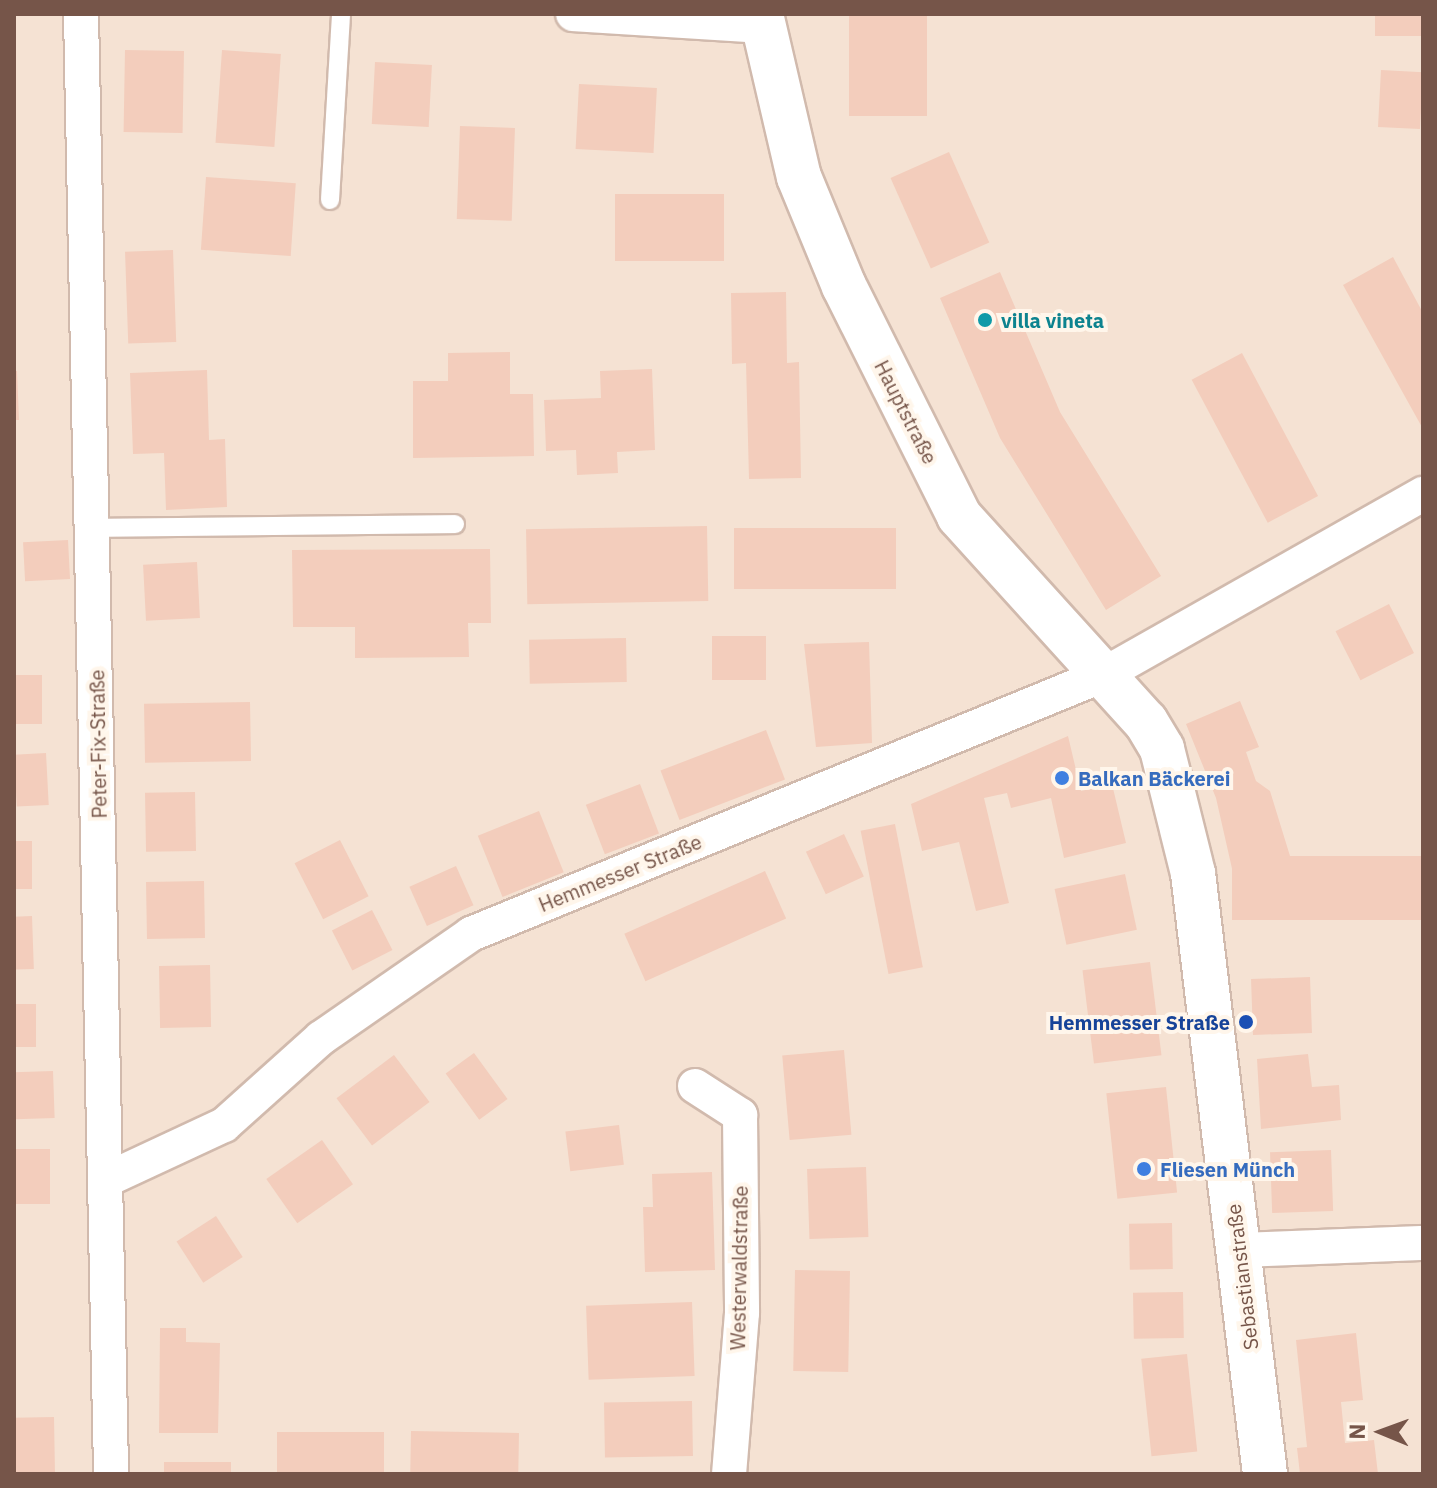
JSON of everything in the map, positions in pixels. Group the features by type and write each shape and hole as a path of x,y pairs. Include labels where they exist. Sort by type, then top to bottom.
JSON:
{"street":[{"name":"Peter-Fix-Straße","path":"81,14 108,1179 111,1474"},
{"path":"573,14 762,20"},
{"name":"Hauptstraße","path":"762,20 799,177 844,286 959,516 1146,722 1162,749"},
{"name":"Hemmesser Straße","path":"108,1179 224,1125 321,1038 471,934 1103,675 1423,494"},
{"name":"Sebastianstraße","path":"1162,749 1193,873 1265,1474"},
{"name":"Westerwaldstraße","path":"695,1086 740,1115 742,1313 729,1474"},
{"path":"1239,1250 1423,1243"}],"lane":[{"path":"330,200 341,14"},
{"path":"92,528 455,524"}],"shaded area":[{"path":"14,14 1423,14 1423,1474 14,1474"}],"building":[{"path":"849,14 927,14 927,116 849,116"},
{"path":"1375,14 1423,14 1423,36 1375,36"},
{"path":"125,50 184,51 183,133 124,132"},
{"path":"222,50 281,54 274,147 216,143"},
{"path":"375,62 432,65 429,127 372,124"},
{"path":"1381,70 1423,72 1420,129 1378,127"},
{"path":"579,84 657,88 653,153 576,149"},
{"path":"460,126 515,128 512,221 457,219"},
{"path":"949,152 989,242 931,268 891,178"},
{"path":"206,177 296,183 291,256 201,250"},
{"path":"615,194 724,194 724,261 615,261"},
{"path":"173,250 176,342 128,344 125,252"},
{"path":"1393,257 1423,313 1423,429 1343,285"},
{"path":"1000,272 1060,412 1161,576 1106,610 1000,438 940,298"},
{"path":"786,292 787,363 799,362 801,478 749,479 746,363 732,364 731,293"},
{"path":"510,352 510,394 533,394 534,456 413,458 413,381 448,381 448,353"},
{"path":"1242,353 1318,496 1268,523 1192,380"},
{"path":"652,369 655,450 617,452 618,473 577,475 576,450 546,451 544,400 601,398 600,371"},
{"path":"207,370 209,440 225,439 227,507 166,510 164,453 133,454 130,373"},
{"path":"14,371 17,371 19,420 14,420"},
{"path":"707,526 708,601 527,604 526,529"},
{"path":"734,528 896,528 896,589 734,589"},
{"path":"68,540 70,579 25,581 23,542"},
{"path":"490,549 491,623 468,623 469,657 355,658 355,627 293,627 292,550"},
{"path":"197,562 200,618 146,621 143,565"},
{"path":"1389,604 1414,653 1361,680 1336,631"},
{"path":"712,636 766,636 766,680 712,680"},
{"path":"626,638 627,682 530,684 529,640"},
{"path":"869,642 872,743 816,747 804,644"},
{"path":"14,675 42,675 42,724 14,724"},
{"path":"1240,701 1259,747 1246,752 1256,781 1270,791 1290,856 1233,873 1216,798 1186,724"},
{"path":"250,702 251,761 145,763 144,704"},
{"path":"766,730 785,779 679,820 661,770"},
{"path":"1068,736 1081,791 1112,784 1126,843 1064,858 1051,798 1011,808 1007,793 984,798 1009,903 976,911 959,842 922,851 911,804"},
{"path":"46,753 49,805 17,807 14,755"},
{"path":"640,784 659,833 605,854 586,805"},
{"path":"195,792 196,851 146,852 145,793"},
{"path":"539,811 564,872 503,897 478,836"},
{"path":"895,824 923,967 889,974 861,831"},
{"path":"844,834 864,877 826,894 806,852"},
{"path":"340,840 369,896 323,919 295,863"},
{"path":"14,841 32,841 32,889 14,889"},
{"path":"1232,856 1423,856 1423,920 1232,920"},
{"path":"456,866 473,905 427,926 409,887"},
{"path":"765,871 786,919 645,981 624,934"},
{"path":"1125,874 1137,930 1066,945 1055,889"},
{"path":"204,881 205,938 147,939 146,882"},
{"path":"372,910 392,950 352,971 332,930"},
{"path":"32,916 34,969 16,970 14,917"},
{"path":"1150,962 1161,1055 1094,1064 1083,970"},
{"path":"210,965 211,1027 160,1028 159,966"},
{"path":"1310,977 1312,1033 1253,1035 1251,979"},
{"path":"14,1004 36,1004 36,1047 14,1047"},
{"path":"844,1050 851,1135 790,1140 782,1055"},
{"path":"474,1053 508,1099 479,1120 446,1074"},
{"path":"1308,1054 1312,1087 1339,1085 1341,1120 1261,1129 1257,1059"},
{"path":"394,1055 430,1102 372,1145 336,1098"},
{"path":"53,1071 55,1118 16,1119 14,1072"},
{"path":"1166,1087 1177,1192 1117,1199 1106,1093"},
{"path":"619,1125 624,1165 570,1171 565,1132"},
{"path":"322,1140 353,1184 297,1223 266,1179"},
{"path":"14,1149 50,1149 50,1204 14,1204"},
{"path":"1331,1150 1333,1211 1272,1213 1270,1152"},
{"path":"866,1167 868,1237 809,1239 807,1169"},
{"path":"712,1172 715,1270 645,1272 643,1207 653,1207 652,1174"},
{"path":"216,1216 243,1257 203,1283 177,1242"},
{"path":"1172,1223 1173,1269 1130,1270 1129,1224"},
{"path":"795,1270 850,1271 848,1372 793,1371"},
{"path":"1183,1292 1184,1338 1134,1339 1133,1293"},
{"path":"692,1302 695,1376 589,1380 586,1306"},
{"path":"160,1328 186,1328 186,1342 220,1343 218,1433 159,1433"},
{"path":"1356,1333 1363,1400 1341,1402 1345,1443 1374,1440 1378,1474 1300,1474 1297,1448 1307,1447 1296,1340"},
{"path":"1187,1354 1197,1451 1151,1456 1141,1359"},
{"path":"692,1401 693,1456 605,1458 604,1403"},
{"path":"54,1417 55,1474 15,1474 14,1418"},
{"path":"411,1431 519,1433 518,1474 410,1474"},
{"path":"277,1432 384,1432 384,1474 277,1474"},
{"path":"164,1462 231,1462 231,1474 164,1474"}],"place":[{"name":"villa vineta","path":"985,320"},
{"name":"Balkan Bäckerei","path":"1062,778"},
{"name":"Hemmesser Straße","path":"1246,1022"},
{"name":"Fliesen Münch","path":"1144,1169"}]}
